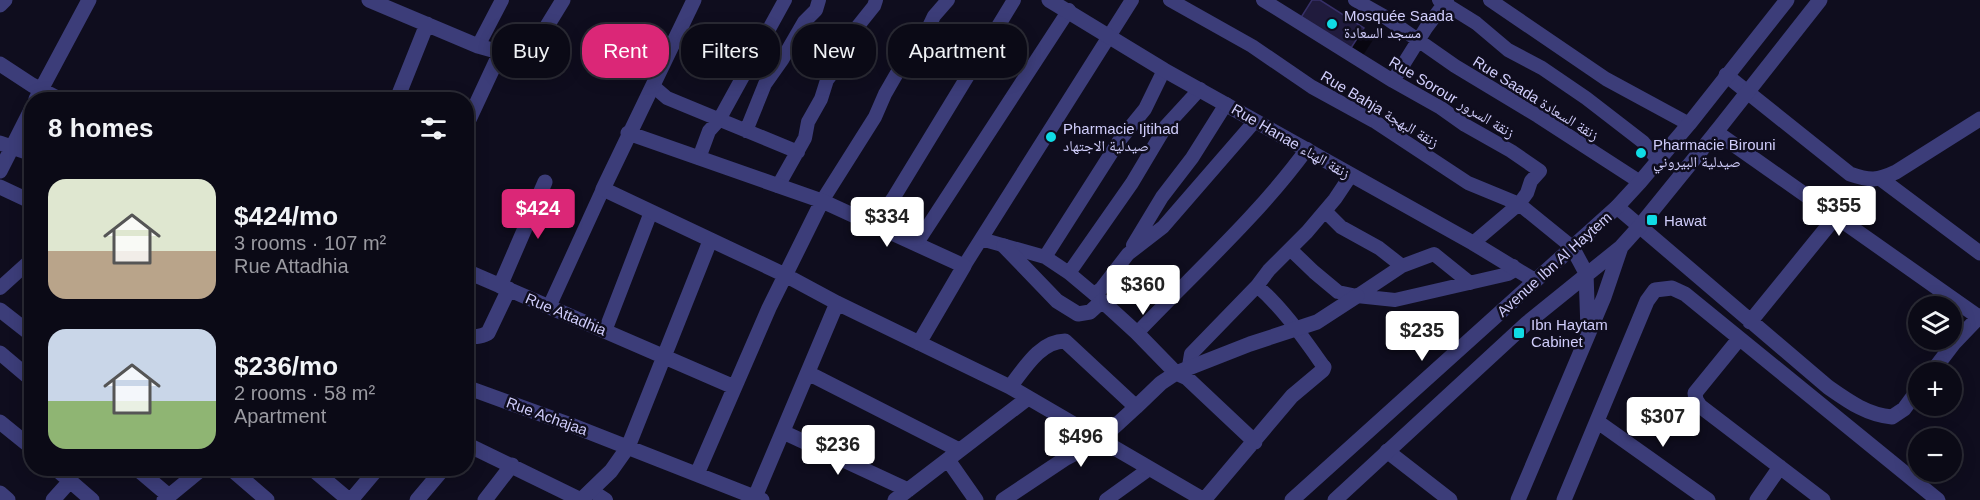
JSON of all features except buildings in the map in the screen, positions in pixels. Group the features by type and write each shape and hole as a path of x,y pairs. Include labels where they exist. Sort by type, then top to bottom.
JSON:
{"street":[{"path":"0,5 5,0"},
{"path":"40,92 89,0"},
{"path":"369,0 492,50"},
{"path":"548,24 563,0"},
{"path":"549,307 628,133 653,86 693,0"},
{"path":"699,158 709,131 719,120 785,0"},
{"path":"746,131 765,84 804,22 816,10 819,0"},
{"path":"778,186 805,138 808,122 821,99 827,80 844,57 858,26 876,0"},
{"path":"698,474 734,387 822,201 875,117 885,94 908,54 926,35 934,16 948,0"},
{"path":"875,225 1014,0"},
{"name":"Rue Hanae زنقة الهناء","path":"1049,0 1069,10 1164,70 1200,88 1534,280"},
{"path":"919,343 964,266 1132,0"},
{"name":"Rue Bahja زنقة البهجة","path":"1170,0 1252,46 1312,87 1374,121 1468,183 1519,204 1572,248"},
{"name":"Rue Sorour زنقة السرور","path":"1263,0 1540,171 1519,204 1473,243"},
{"name":"Rue Saada زنقة السعادة","path":"1355,0 1640,183"},
{"path":"1490,0 1606,79 1689,124"},
{"name":"Avenue Ibn Al Haytem","path":"1292,500 1617,207 1689,124 1725,75 1787,0"},
{"name":"Avenue Ibn Al Haytem","path":"1335,500 1527,323 1621,247 1716,132 1820,0"},
{"path":"478,46 498,1"},
{"path":"1393,81 1444,1 1476,22 1508,50 1542,68 1586,98 1644,142 1658,160"},
{"path":"917,243 1069,10"},
{"path":"400,92 427,24"},
{"path":"0,64 36,92"},
{"path":"474,109 492,70"},
{"path":"1045,257 1119,141 1146,109 1164,70"},
{"path":"1725,75 1850,174 1867,180 1881,179 1896,172 1980,119"},
{"path":"653,86 667,98 798,152"},
{"path":"1069,273 1132,183 1166,126 1200,88"},
{"path":"1005,246 1057,301 1078,314 1090,312 1101,289 1128,254 1162,197 1192,158 1226,104"},
{"path":"0,171 5,145 24,119"},
{"path":"1128,254 1163,227 1255,121"},
{"path":"1716,132 1980,317 1962,334 1940,362"},
{"path":"628,133 822,201 964,266"},
{"path":"5,145 24,151"},
{"path":"1137,333 1281,184 1307,149"},
{"path":"1183,370 1191,354 1325,211 1351,175"},
{"path":"1881,179 1980,254"},
{"path":"474,337 481,337 488,333 545,182"},
{"path":"0,187 24,198"},
{"path":"603,189 785,275 837,303 1010,387 1204,500 1292,396 1324,367 1267,294 1257,286"},
{"path":"1617,207 1750,322 1852,404 1872,413 1892,417 1908,404"},
{"path":"1325,211 1341,227 1379,248 1402,266"},
{"path":"605,331 651,212"},
{"path":"1750,322 1837,215"},
{"path":"585,497 611,471 628,447 710,240"},
{"path":"981,240 1045,257 1069,273 1183,370 1187,378 1255,442"},
{"path":"1518,500 1604,297 1621,247"},
{"path":"1572,248 1586,273 1588,333"},
{"path":"1290,249 1338,292 1395,300 1512,273 1515,270 1513,266"},
{"path":"1003,500 1066,458 1100,440 1161,383 1183,370 1317,322 1402,266 1434,254 1470,283"},
{"path":"0,288 24,267"},
{"name":"Rue Attadhia","path":"474,274 734,387"},
{"path":"1564,500 1647,301 1655,290 1672,288 1685,294 1938,500"},
{"path":"759,498 783,432 837,303"},
{"path":"0,309 24,328"},
{"path":"1739,339 1695,393 1696,400 1700,406 1823,500"},
{"path":"1010,387 1036,355 1051,344 1065,341 1136,407"},
{"path":"0,353 24,373"},
{"path":"807,373 954,455 976,500"},
{"name":"Rue Achajaa","path":"474,390 759,498"},
{"path":"895,500 1028,398"},
{"path":"0,422 24,442"},
{"path":"1598,422 1708,500"},
{"path":"783,432 908,490"},
{"path":"474,448 585,497 606,500"},
{"path":"1387,451 1450,500"},
{"path":"485,500 512,465"},
{"path":"1756,500 1780,467"},
{"path":"1106,500 1149,469"},
{"path":"53,500 72,476 92,500"},
{"path":"146,476 172,497 192,476"},
{"path":"239,476 267,500"},
{"path":"320,476 350,500 371,476"},
{"path":"417,500 437,476"},
{"path":"0,493 8,500"}],"place":[{"name":"Mosquée Saada مسجد السعادة","path":"1332,24"},
{"name":"Pharmacie Ijtihad صيدلية الاجتهاد","path":"1051,137"},
{"name":"Pharmacie Birouni صيدلية البيروني","path":"1641,153"},
{"name":"Hawat","path":"1652,220"},
{"name":"Ibn Haytam Cabinet","path":"1519,333"}]}
